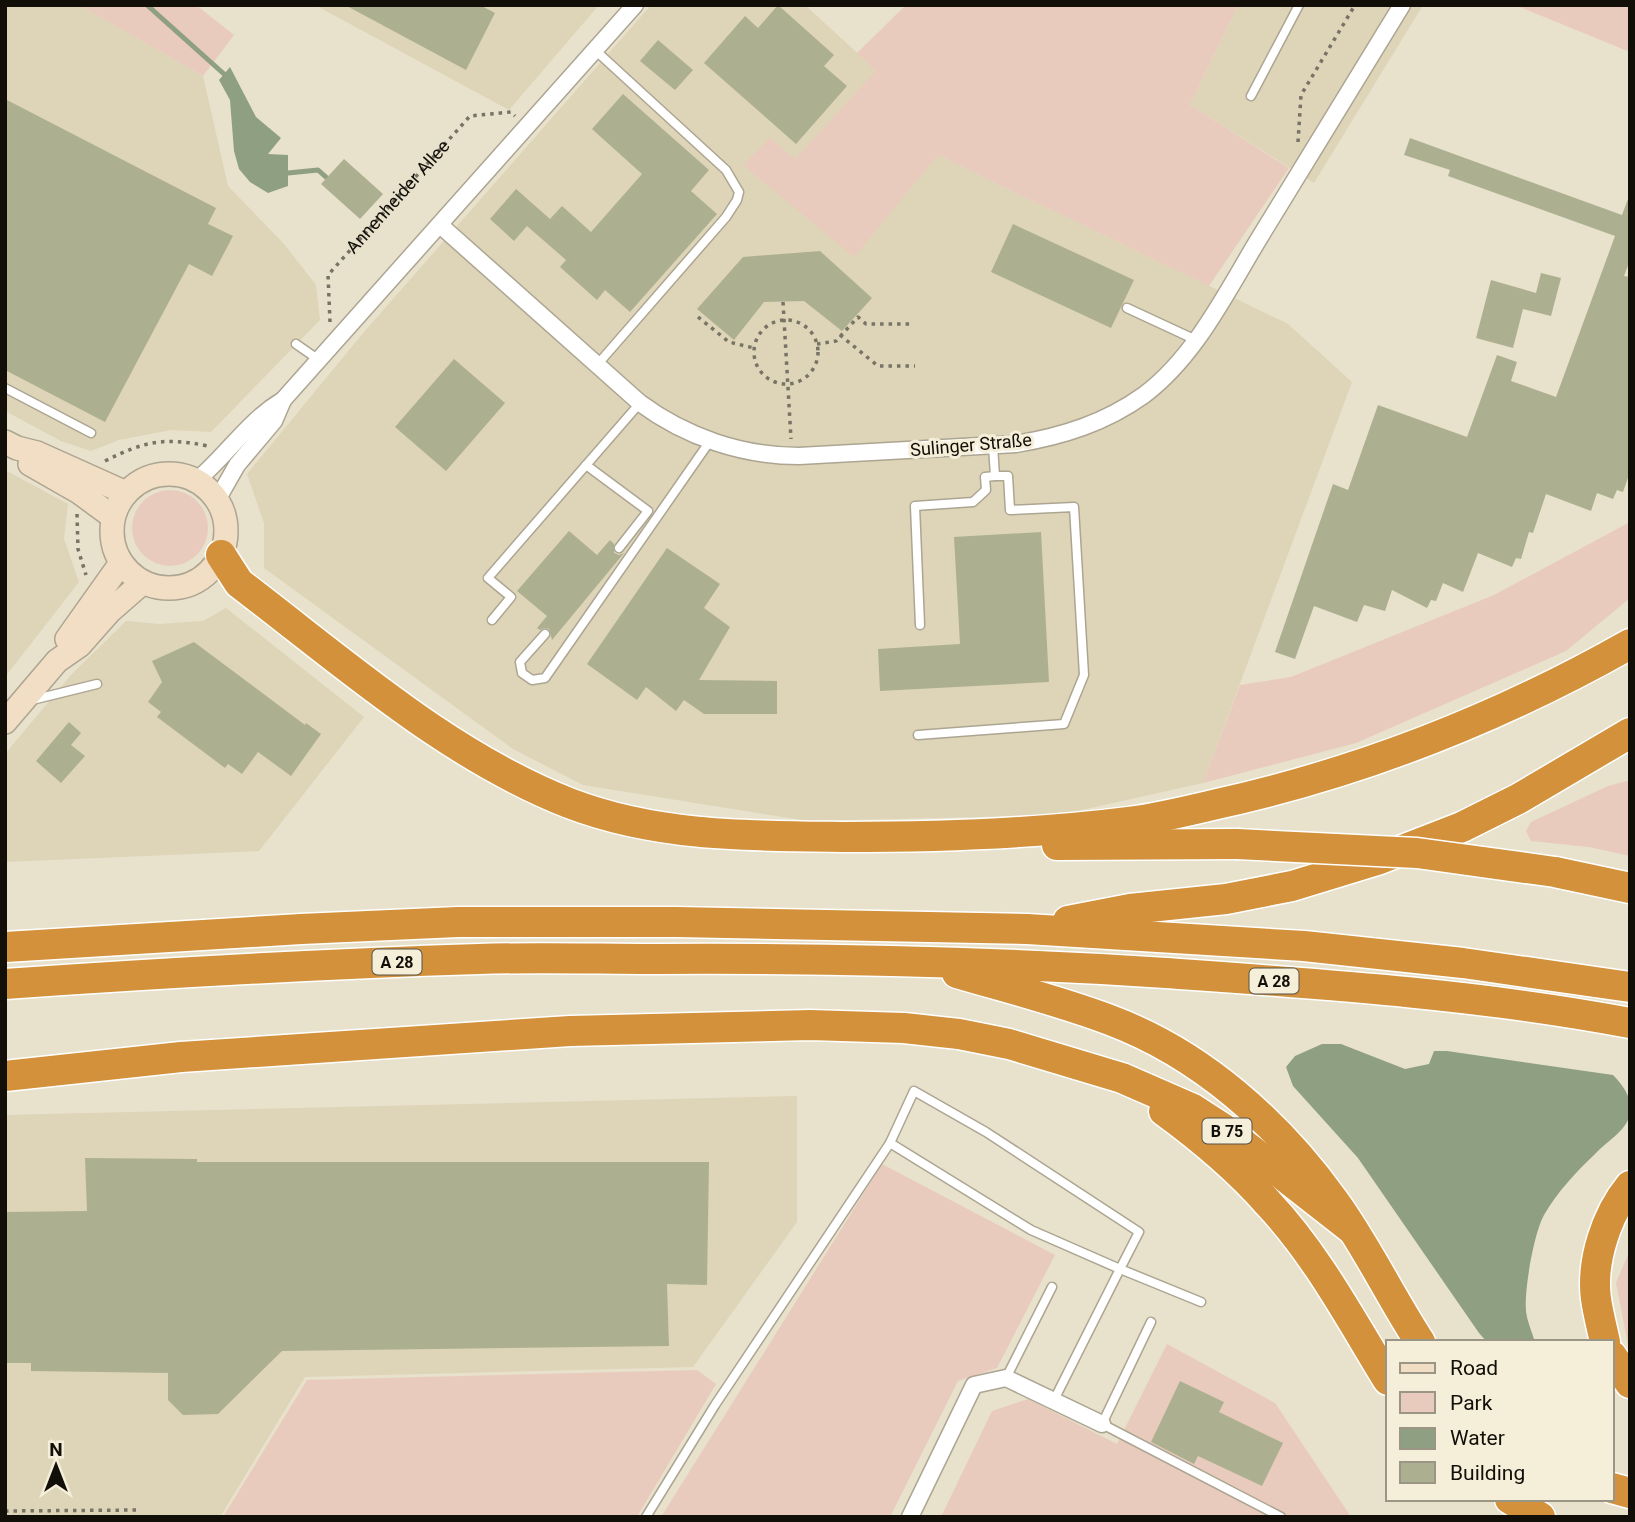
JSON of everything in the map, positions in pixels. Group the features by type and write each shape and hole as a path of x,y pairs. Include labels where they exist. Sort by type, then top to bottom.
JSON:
{"highway":[{"path":"221,555 239,583 423,723 503,773 562,800 608,816 667,828 732,835 1005,835 1133,821 1264,793 1409,747 1521,700 1630,644"},
{"path":"1027,929 1130,909 1226,899 1279,889 1377,860 1462,827 1518,799 1630,733"},
{"path":"928,837 1080,846 1237,844 1418,853 1555,872 1630,888"},
{"name":"A 28","path":"5,947 458,922 676,922 1027,929 1317,948 1464,963 1630,987"},
{"name":"A 28","path":"5,984 285,966 484,959 789,958 917,961 1063,967 1294,982 1447,996 1630,1023"},
{"path":"917,961 1111,1020 1175,1053 1236,1094 1271,1126 1308,1167 1353,1230 1419,1340"},
{"path":"5,1076 181,1057 542,1033 810,1025 904,1028 959,1034 1009,1044 1081,1065 1157,1106 1213,1149 1268,1202 1318,1266 1386,1377"},
{"name":"B 75","path":"1081,1065 1158,1092 1203,1116 1224,1129 1353,1230"},
{"path":"1605,1340 1595,1296 1599,1246 1618,1201 1630,1186"},
{"path":"1614,1359 1630,1383"},
{"path":"1513,1501 1540,1517"}],"main road":[{"path":"11,445 37,453 84,484 113,517"},
{"path":"161,475 186,476 208,489 217,500 224,517 226,537 221,555 213,568 202,578 175,589 158,588 142,583 121,563 112,541 113,517 126,492 148,478 161,475"},
{"path":"84,484 126,492"},
{"path":"57,661 68,638 121,563"},
{"path":"5,722 57,661 80,645 110,611 142,583"}],"street":[{"path":"196,481 226,453 262,412 283,400 635,5"},
{"name":"Sulinger Straße","path":"440,225 640,403 658,416 722,446 792,456 993,446 1037,441 1076,432 1145,394 1196,340 1402,5"},
{"path":"217,500 237,465 274,421 283,400"},
{"path":"911,1517 974,1385 1006,1378 1102,1424"}],"lane":[{"path":"1251,96 1299,5"},
{"path":"595,50 726,170 739,192 726,217 597,365"},
{"path":"1127,308 1196,340"},
{"path":"296,344 319,360"},
{"path":"5,388 91,433"},
{"path":"492,620 511,597 488,578 640,403"},
{"path":"545,634 520,662 522,673 532,680 545,678 710,441"},
{"path":"993,446 995,476"},
{"path":"586,465 648,512 619,548"},
{"path":"918,735 1064,724 1084,675 1074,507 1010,510 1007,476 985,477 986,490 973,502 915,506 920,625"},
{"path":"22,702 97,684"},
{"path":"646,1517 715,1405 890,1143 914,1091 986,1132 1139,1233 1054,1400"},
{"path":"890,1143 1031,1230 1201,1302"},
{"path":"1006,1378 1052,1287"},
{"path":"1151,1322 1102,1424 1281,1517"}],"path":[{"path":"1296,178 1301,95 1355,5"},
{"name":"Annenheider Allee","path":"340,336 330,325 328,275 354,245 470,116 511,113 527,126"},
{"path":"783,302 792,456"},
{"path":"698,317 729,342 754,348"},
{"path":"817,344 836,341 858,317 866,324 914,324"},
{"path":"784,320 797,322 809,330 817,344 817,360 811,373 801,381 788,385 771,381 761,373 755,362 754,348 758,336 766,327 784,320"},
{"path":"840,335 878,366 915,366"},
{"path":"97,600 78,549 76,517 84,484 100,463 153,441 182,441 226,453"},
{"path":"5,1511 137,1510"}],"shaded area":[{"path":"5,5 79,5 203,76 228,186 284,244 316,285 320,320 211,432 171,430 119,440 91,451 61,441 5,411"},
{"path":"315,5 599,5 509,110"},
{"path":"651,5 805,5 877,71 795,159 854,256 938,155 1288,324 1352,382 1203,783 1059,815 808,821 583,785 513,749 264,568 264,523 247,474 364,332"},
{"path":"1238,5 1423,5 1314,183 1190,105"},
{"path":"5,470 68,504 64,539 79,582 5,677"},
{"path":"226,608 364,717 259,851 5,862 5,754 71,675 126,621 159,624 203,621"},
{"path":"797,1096 797,1222 693,1367 305,1377 220,1517 5,1517 5,1115"}],"green space":[{"path":"79,5 196,5 234,35 203,76"},
{"path":"906,5 1238,5 1190,105 1289,168 1209,286 938,155 854,257 743,165 770,138 795,159 876,71 857,53"},
{"path":"1515,5 1630,5 1630,52"},
{"path":"170,490 184,493 197,501 205,514 208,528 205,542 197,555 184,563 170,566 156,563 143,555 135,542 132,528 135,514 143,501 156,493"},
{"path":"1630,522 1630,598 1566,651 1356,743 1203,783 1240,685 1291,677 1494,595"},
{"path":"1630,780 1630,856 1589,847 1531,841 1526,831 1531,822 1608,786"},
{"path":"882,1164 1055,1255 997,1368 958,1381 890,1517 661,1517"},
{"path":"1630,1250 1630,1355 1616,1283"},
{"path":"1167,1344 1275,1403 1351,1517 941,1517 992,1411 1028,1399 1117,1444"},
{"path":"697,1370 716,1384 637,1517 223,1517 307,1380"}],"water":[{"path":"230,67 256,117 281,138 268,154 288,155 288,186 268,193 250,182 239,169 234,151 230,100 219,80"},
{"path":"1322,1044 1341,1044 1405,1069 1429,1064 1434,1051 1447,1051 1613,1075 1621,1084 1631,1106 1629,1118 1619,1133 1568,1182 1549,1206 1540,1223 1530,1262 1526,1302 1527,1319 1534,1340 1485,1340 1479,1333 1358,1158 1293,1086 1286,1067 1295,1056"}],"building":[{"path":"345,5 480,5 495,13 466,70"},
{"path":"778,5 834,55 824,66 847,86 796,144 704,63 745,16 758,28"},
{"path":"658,40 693,70 675,90 640,61"},
{"path":"623,94 709,170 691,191 717,214 630,312 605,290 597,300 560,267 566,260 527,226 514,241 490,219 516,189 550,219 562,206 591,232 642,174 592,129"},
{"path":"5,99 216,208 208,224 233,236 212,276 189,264 105,422 5,370"},
{"path":"1410,138 1622,215 1628,199 1630,200 1630,260 1624,276 1630,277 1630,472 1623,492 1617,490 1613,499 1597,493 1591,511 1546,494 1533,533 1529,532 1521,559 1516,558 1512,567 1478,553 1463,592 1443,583 1436,601 1431,600 1427,608 1392,590 1385,611 1364,605 1357,622 1314,606 1295,659 1275,652 1333,484 1348,490 1378,405 1467,437 1497,355 1517,362 1511,381 1556,397 1615,236 1448,176 1450,170 1404,155"},
{"path":"344,159 383,194 360,219 321,184"},
{"path":"1013,224 1134,280 1111,328 991,272"},
{"path":"820,251 872,298 842,331 804,301 764,302 734,340 697,309 743,257"},
{"path":"1541,273 1561,278 1551,316 1523,309 1513,348 1476,338 1491,280 1536,293"},
{"path":"454,359 505,403 446,471 395,427"},
{"path":"569,531 597,555 610,540 614,544 614,553 624,553 552,640 549,629 537,628 547,616 517,591"},
{"path":"1041,532 1049,682 880,691 878,649 960,644 954,537"},
{"path":"667,548 720,584 704,608 730,627 699,680 777,681 777,714 704,714 684,700 676,711 646,687 637,700 587,664"},
{"path":"194,642 321,734 291,776 258,752 242,774 228,764 225,768 157,717 161,712 148,702 162,682 152,661"},
{"path":"69,722 81,733 71,745 85,756 61,783 36,761"},
{"path":"85,1158 197,1159 197,1162 709,1162 707,1285 667,1284 669,1346 282,1351 218,1414 183,1415 168,1400 168,1373 31,1371 31,1363 5,1363 5,1212 87,1211"},
{"path":"1180,1381 1224,1402 1219,1412 1283,1443 1262,1486 1198,1456 1194,1464 1151,1442"}],"waterway":[{"path":"147,5 224,74"},
{"path":"288,173 318,170 327,178"}]}
